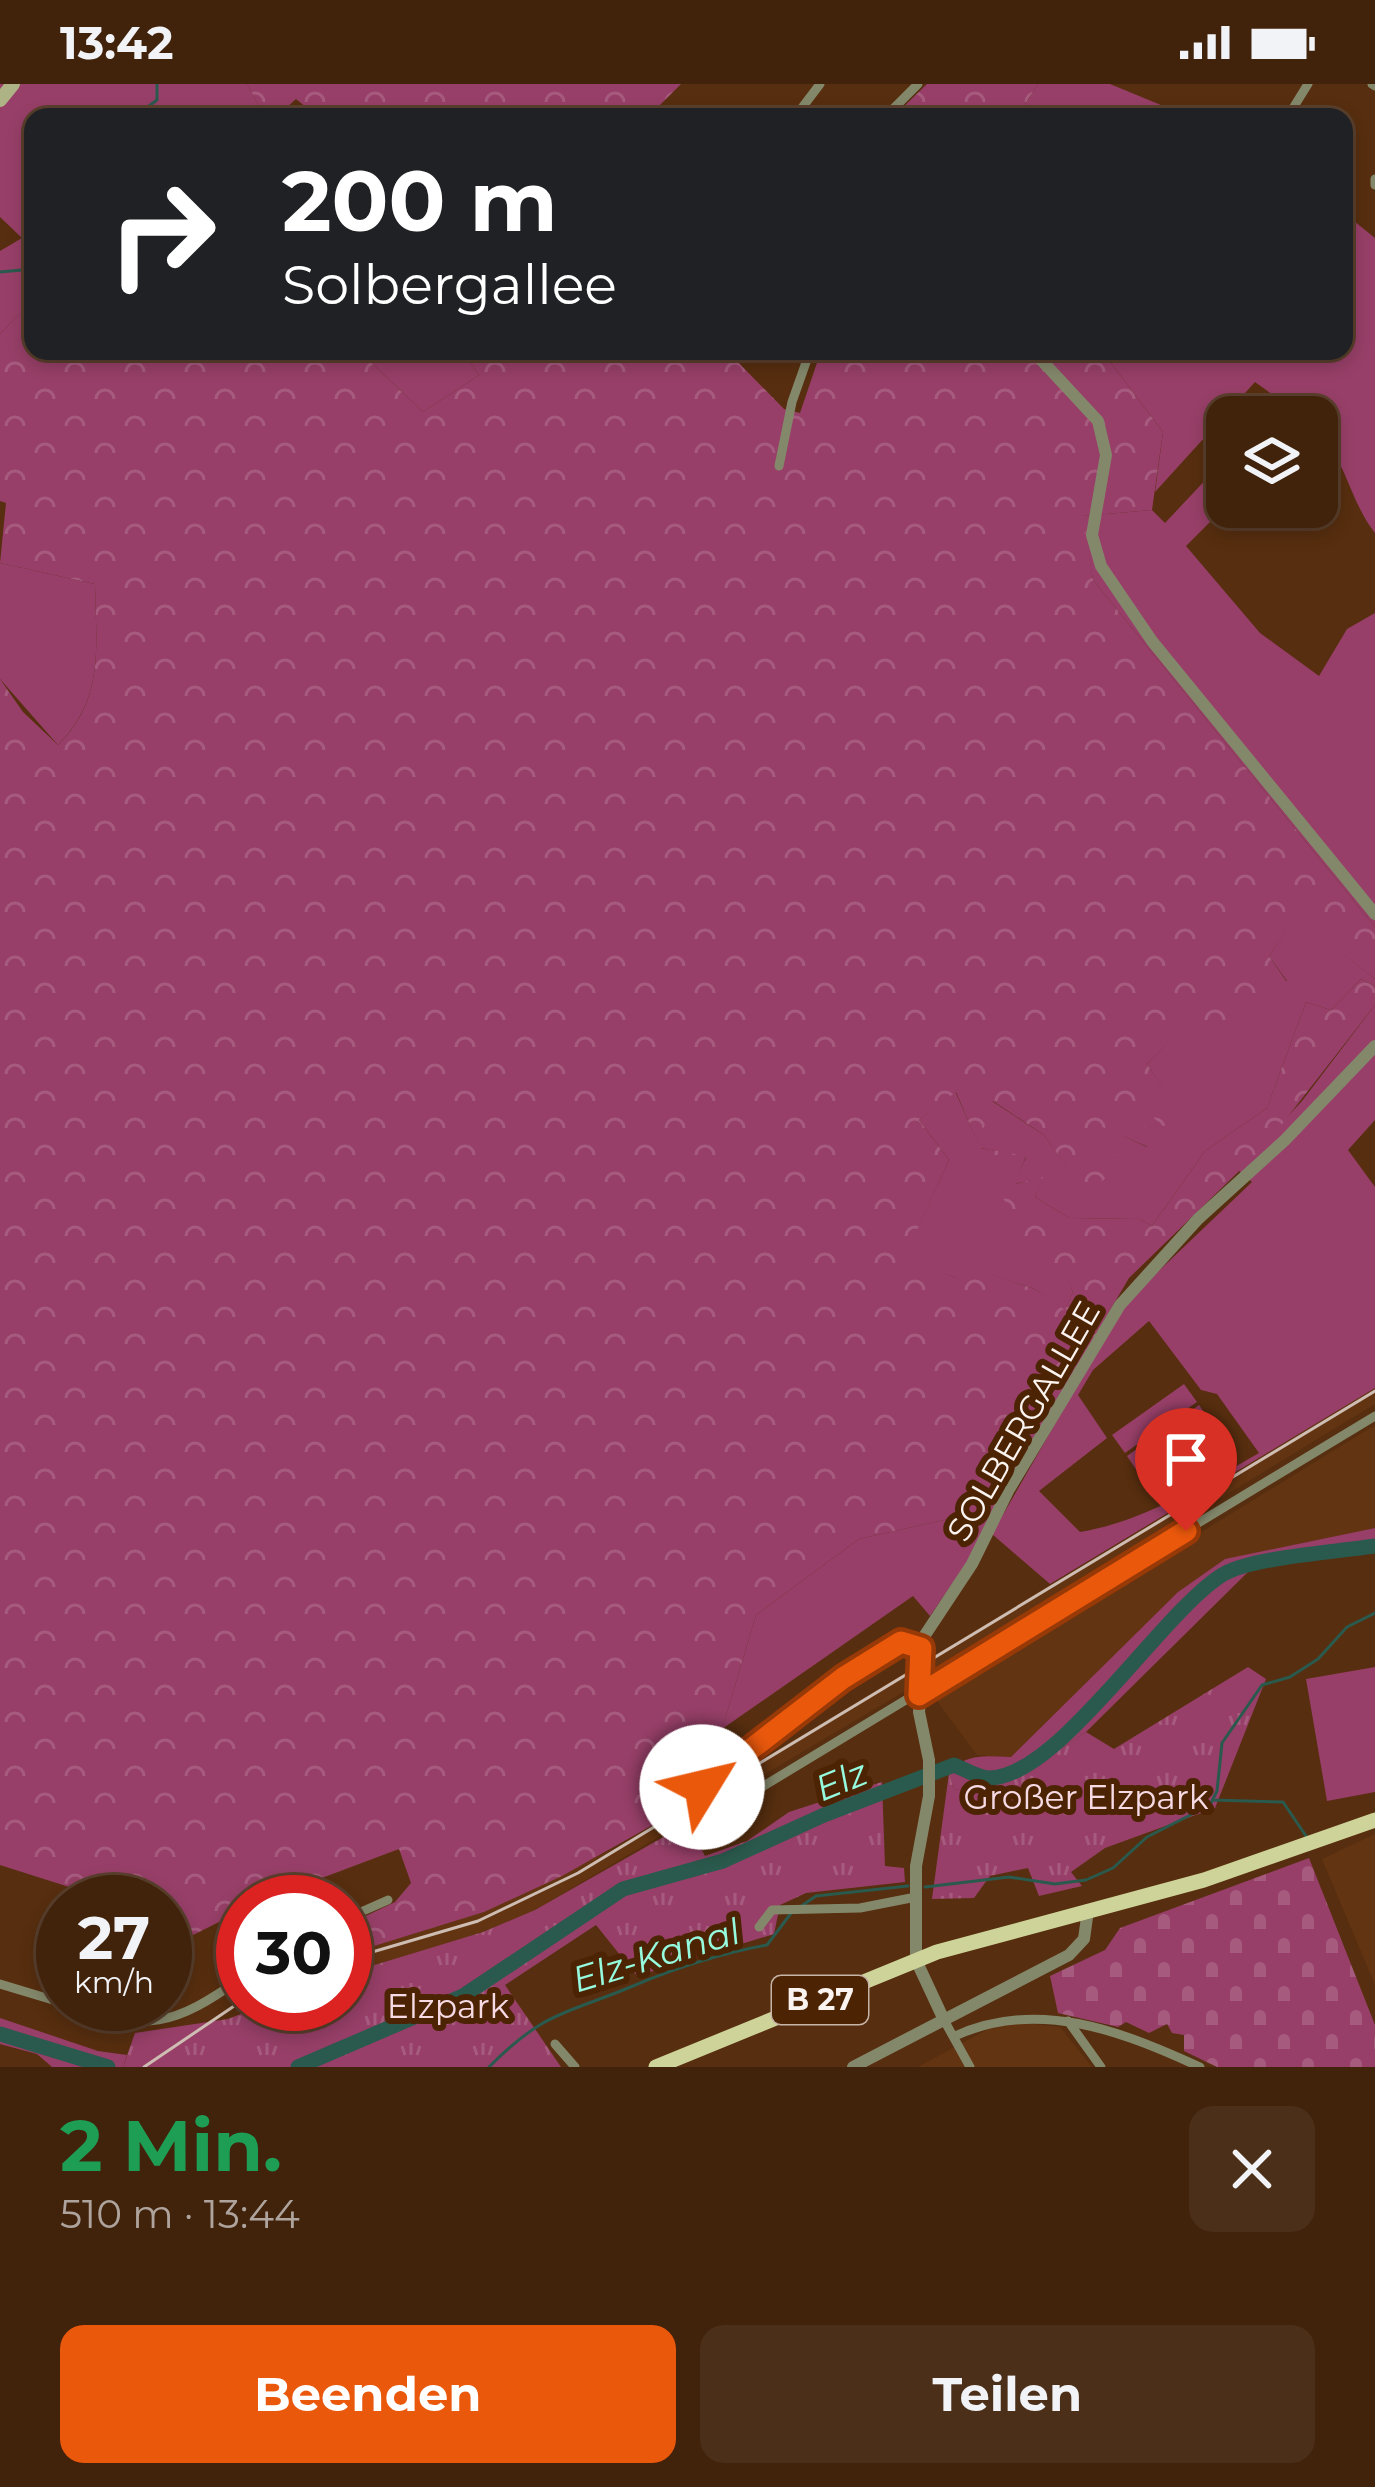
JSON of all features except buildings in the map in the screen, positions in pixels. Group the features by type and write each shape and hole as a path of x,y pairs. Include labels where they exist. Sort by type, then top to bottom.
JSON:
{"main road":[{"path":"0,100 13,84"},
{"name":"B 27","path":"656,2067 916,1960 1233,1871 1375,1820"}],"street":[{"path":"802,108 820,84"},
{"path":"778,466 791,402 807,360"},
{"path":"1041,360 1098,421 1106,454 1093,535 1101,566 1151,641 1375,914"},
{"name":"SOLBERGALLEE","path":"916,1960 916,1897 929,1796 919,1695 921,1648 1120,1305 1198,1219 1285,1140 1375,1046"},
{"path":"719,1813 1375,1416"},
{"path":"702,1787 843,1678 901,1642 921,1648"},
{"path":"759,1927 772,1910 860,1908 916,1897"},
{"path":"372,1907 388,1900"},
{"path":"854,2067 1069,1955 1084,1939 1088,1910"},
{"path":"916,1960 970,2067"},
{"path":"0,1984 36,1995"},
{"path":"955,2036 1009,2017 1068,2021 1156,2047 1200,2067"},
{"path":"1068,2021 1101,2067"},
{"path":"555,2044 574,2067"}],"shaded area":[{"path":"1375,1388 1375,1404 926,1678 925,1661"},
{"path":"1375,1425 1375,1528 1225,1559 1178,1592 1011,1757 977,1755 934,1697"},
{"path":"908,1671 912,1687 535,1910 483,1932 372,1966 372,1947 484,1912 615,1848"},
{"path":"1375,1834 1375,1985 1322,1859"},
{"path":"1015,2022 1060,2027 1092,2067 918,2067 988,2029"}],"green space":[{"path":"0,84 247,84 260,108 24,108 24,309 0,334 0,251 22,238 0,217"},
{"path":"247,84 681,84 657,108 307,108 296,99 286,108 260,108"},
{"path":"927,84 1038,84 1023,108 902,108"},
{"path":"1038,84 1110,84 1168,108 1023,108"},
{"path":"1353,220 1375,238 1375,533 1338,462 1338,396 1274,396 1255,382 1242,396 1206,396 1206,436 1155,492 1163,432 1109,360 1353,360"},
{"path":"24,309 24,360 368,360 423,412 479,375 469,360 736,360 784,409 800,413 818,360 1109,360 1163,432 1152,510 1083,516 1093,580 1375,927 1375,979 1295,917 1269,956 1287,982 1213,1037 1194,1017 1147,1064 1186,1123 1163,1126 1141,1107 1148,1147 1093,1123 1121,1163 1087,1196 1044,1135 993,1101 978,1144 956,1092 919,1120 949,1160 904,1259 956,1278 981,1250 985,1273 1035,1289 1065,1310 1073,1292 1065,1274 1039,1274 980,1148 1026,1156 1015,1184 1043,1177 1035,1197 1069,1218 1139,1219 1152,1226 1205,1151 1267,1108 1306,1002 1331,1010 1361,979 1375,986 1375,1005 1265,1146 1129,1278 993,1509 859,1539 756,1615 722,1729 681,1768 690,1804 562,1876 484,1912 372,1947 372,1913 395,1902 411,1883 399,1849 330,1875 216,1875 216,1924 192,1936 192,1875 36,1876 0,1865 0,679 23,712 58,745 84,709 96,650 95,584 0,563 6,503 0,501 0,334"},
{"path":"368,360 469,360 479,375 423,412"},
{"path":"1206,479 1206,526 1186,546 1260,633 1319,676 1347,629 1375,613 1375,927 1093,580 1082,516 1152,510 1165,523"},
{"path":"0,563 95,584 91,690 84,709 58,745 0,679"},
{"path":"1295,916 1375,979 1375,986 1361,979 1331,1010 1306,1002 1267,1108 1205,1151 1152,1226 1139,1219 1069,1218 1035,1197 1042,1178 1014,1184 1026,1157 981,1148 1065,1273 1073,1292 1065,1311 1035,1289 984,1273 956,1278 903,1260 949,1160 919,1120 955,1091 978,1143 992,1101 1044,1135 1087,1195 1091,1121 1147,1147 1140,1105 1185,1123 1147,1064 1194,1016 1287,981 1269,956"},
{"path":"1375,1005 1375,1120 1348,1150 1375,1187 1375,1388 1050,1584 992,1534 1123,1305 1252,1182 1238,1170 1302,1101","holes":["1149,1321 1201,1390 1217,1394 1259,1453 1150,1511 1080,1532 1039,1491 1107,1438 1078,1395 1093,1370"]},
{"path":"1184,1384 1197,1402 1125,1453 1112,1435"},
{"path":"1199,1405 1225,1442 1189,1467 1164,1430"},
{"path":"1162,1431 1188,1468 1152,1493 1127,1456"},
{"path":"993,1509 967,1562 930,1616 913,1596 722,1729 756,1615 859,1539"},
{"path":"1375,1528 1375,1550 1253,1567 1086,1732 990,1796 954,1789 949,1773 955,1767 977,1757 1011,1757 1178,1592 1225,1559"},
{"name":"Großer Elzpark","path":"1248,1667 1266,1679 1215,1808 1105,1848 1071,1872 1082,1886 1039,1896 1028,1868 990,1876 974,1898 932,1899 949,1773 954,1789 990,1795 1086,1732 1114,1749"},
{"path":"1375,1667 1375,1792 1327,1801 1306,1679"},
{"name":"Elzpark","path":"882,1782 885,1866 904,1868 905,1882 806,1893 780,1905 774,1934 637,1976 596,1925 505,1985 561,2067 123,2067 135,2033 192,2031 192,2024 216,2021 216,2031 372,2031 372,1966 483,1932 535,1910 688,1823 705,1856 747,1841 789,1812"},
{"path":"1309,1858 1375,2025 1375,2067 1217,2067 1184,2051 1184,2035 1172,2033 1167,2024 1149,2033 1126,2022 1118,2027 1058,2013 1050,1976 1105,1950 1120,1928"},
{"path":"0,2018 98,2051 127,2055 123,2067 52,2067 37,2054 0,2044"}],"waterway":[{"path":"146,108 157,100 157,84"},
{"path":"0,272 24,270"},
{"name":"Elz","path":"298,2067 463,1996 623,1889 723,1861 824,1815 954,1765 989,1778 1016,1771 1077,1724 1169,1623 1222,1575 1273,1559 1375,1546"},
{"name":"Elz-Kanal","path":"925,1887 1009,1877 1055,1884 1086,1880 1113,1868 1147,1837 1210,1805 1217,1791 1222,1743 1262,1685 1290,1677 1318,1659 1347,1627 1375,1613"},
{"path":"1213,1800 1283,1802 1306,1836"},
{"name":"Elz-Kanal","path":"800,1907 816,1896 908,1886"},
{"name":"Elz-Kanal","path":"489,2067 526,2034 556,2016 682,1967 767,1945 792,1912"},
{"name":"Elz","path":"0,2034 108,2067"}],"railway":[{"path":"372,1952 478,1921 578,1873 1375,1391"},
{"path":"144,2067 216,2018"}],"route":[{"path":"702,1787 724,1775 843,1678 901,1642 921,1648 919,1695 1186,1531"}]}
